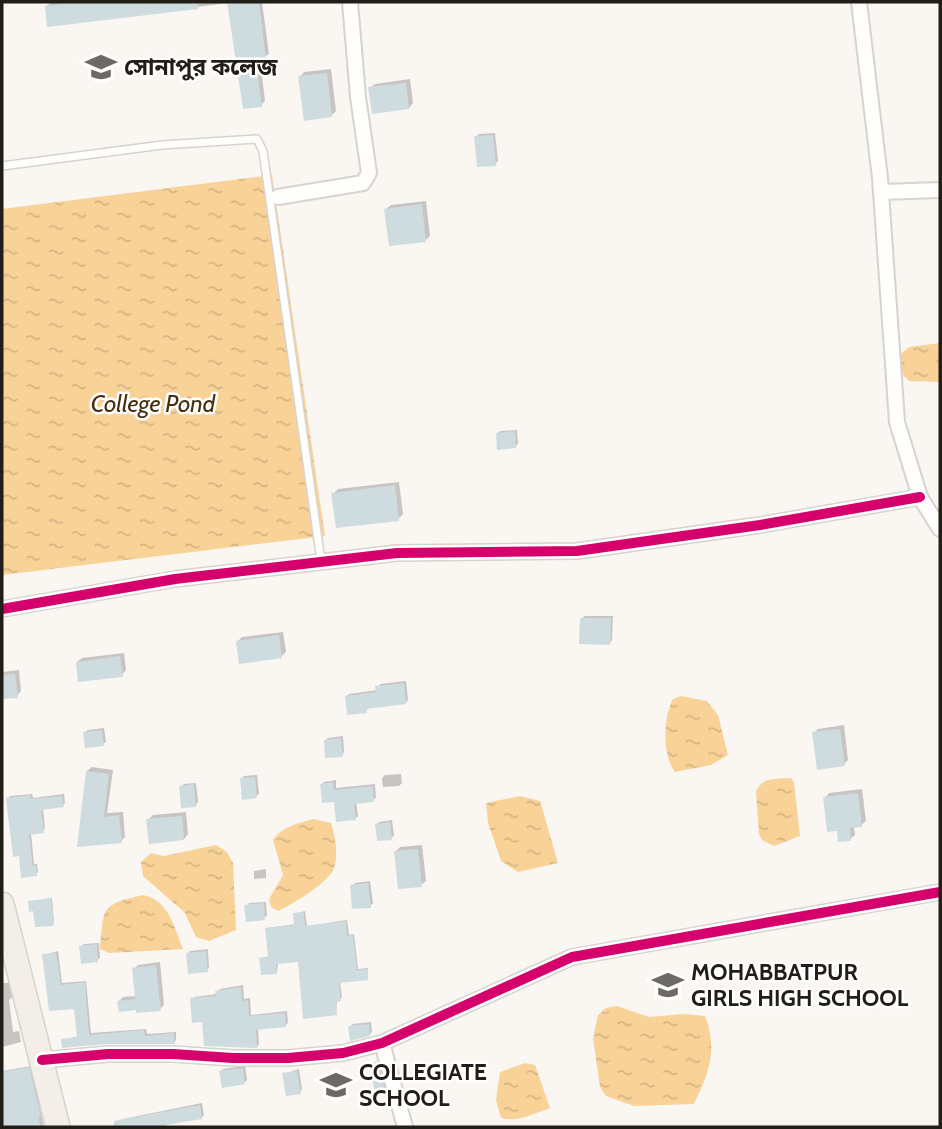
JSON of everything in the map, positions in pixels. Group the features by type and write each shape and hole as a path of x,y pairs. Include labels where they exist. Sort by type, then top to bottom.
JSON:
{"highway":[{"path":"2,904 58,1127"}],"street":[{"path":"278,197 363,183 369,173 358,97 350,2"},
{"path":"859,2 881,191 897,422 920,497 940,529"},
{"path":"881,191 940,190"},
{"path":"2,609 175,579 397,553 577,551 760,525 920,497"},
{"path":"42,1060 121,1054 288,1058 344,1053 382,1043 572,957 940,892"},
{"path":"382,1043 405,1127"}],"lane":[{"path":"2,166 163,145 257,139 263,151 321,562"}],"water":[{"name":"College Pond","path":"272,175 325,536 2,575 2,209"},
{"path":"940,343 940,382 909,381 902,374 901,354 909,347"},
{"path":"681,696 707,701 718,715 728,755 711,765 675,772 668,756 665,736 667,716 673,699"},
{"path":"791,778 794,783 800,836 774,846 762,840 759,834 756,792 766,781"},
{"path":"520,796 540,801 558,863 518,872 501,861 488,823 486,803"},
{"path":"313,819 331,823 336,848 334,867 328,877 315,888 278,911 271,907 269,899 283,875 273,840 286,829"},
{"path":"216,845 227,852 233,863 236,930 209,941 196,937 185,913 143,876 141,862 151,853 164,856"},
{"path":"143,895 159,902 165,908 183,949 109,953 100,949 102,924 107,910 119,902"},
{"path":"617,1006 649,1017 684,1014 705,1016 711,1040 710,1061 694,1104 634,1106 606,1096 600,1087 593,1038 598,1015 606,1008"},
{"path":"525,1063 535,1065 550,1108 520,1118 501,1118 496,1100 500,1072"}],"building":[{"path":"80,2 198,2 198,9 47,27 45,6"},
{"path":"227,2 259,2 266,60 256,61 262,107 243,109"},
{"path":"327,73 332,117 304,121 298,76"},
{"path":"406,83 409,109 372,114 368,87"},
{"path":"493,135 496,166 477,167 474,136"},
{"path":"422,204 426,242 389,246 384,209"},
{"path":"515,431 516,448 497,450 496,433"},
{"path":"395,485 399,521 336,528 331,493"},
{"path":"580,618 611,618 610,645 579,644"},
{"path":"279,635 282,658 239,664 236,641"},
{"path":"120,656 123,677 78,682 76,662"},
{"path":"15,674 18,698 2,699 2,675"},
{"path":"404,683 406,704 366,709 367,713 347,715 345,696 376,692 375,686"},
{"path":"840,729 845,766 817,770 812,732"},
{"path":"102,730 104,746 85,748 83,732"},
{"path":"341,738 343,757 325,758 324,740"},
{"path":"86,771 109,774 104,817 119,815 122,843 77,847"},
{"path":"255,777 257,798 242,800 240,778"},
{"path":"333,782 334,790 373,786 374,802 354,804 356,820 336,822 334,802 322,803 320,784"},
{"path":"194,784 196,807 181,808 179,786"},
{"path":"858,793 862,827 850,828 851,841 838,842 837,831 827,832 823,797"},
{"path":"31,795 31,799 62,796 64,807 41,810 44,833 29,835 37,876 21,878 19,856 13,857 6,798"},
{"path":"182,816 184,840 149,844 146,819"},
{"path":"390,822 392,840 377,841 375,824"},
{"path":"418,849 422,887 398,889 394,851"},
{"path":"368,883 371,908 352,909 350,885"},
{"path":"51,898 54,926 35,927 33,911 29,912 28,901"},
{"path":"264,903 265,920 246,922 244,905"},
{"path":"304,912 305,926 346,921 347,936 353,935 357,970 367,969 368,980 339,983 341,1001 336,1002 337,1015 303,1019 298,962 276,964 277,974 261,975 259,958 268,957 265,928 294,925 293,913"},
{"path":"97,944 98,962 81,964 79,946"},
{"path":"206,951 208,972 188,974 186,953"},
{"path":"56,953 61,985 85,982 89,1035 144,1030 145,1036 174,1033 175,1044 107,1044 62,1048 61,1039 77,1037 74,1009 49,1011 42,954"},
{"path":"156,965 161,1011 119,1012 117,1001 135,999 132,968"},
{"path":"241,987 242,1001 248,1000 249,1016 285,1013 286,1027 256,1030 257,1048 204,1046 202,1022 192,1023 190,998 216,996 215,991"},
{"path":"369,1024 370,1036 350,1041 348,1026"},
{"path":"377,1062 386,1093 375,1095 370,1063"},
{"path":"29,1067 41,1127 2,1127 2,1072"},
{"path":"243,1068 245,1084 222,1088 219,1071"},
{"path":"297,1071 301,1094 286,1096 282,1073"},
{"path":"200,1105 202,1119 166,1127 114,1127 114,1121"}],"cycle path":[{"path":"2,609 175,579 397,553 577,551 760,525 920,497"},
{"path":"42,1060 108,1054 288,1058 343,1053 382,1043 572,957 940,892"}],"place":[{"name":"সোনাপুর কলেজ","path":"101,67"},
{"name":"MOHABBATPUR GIRLS HIGH SCHOOL","path":"668,985"},
{"name":"COLLEGIATE SCHOOL","path":"336,1085"}]}
